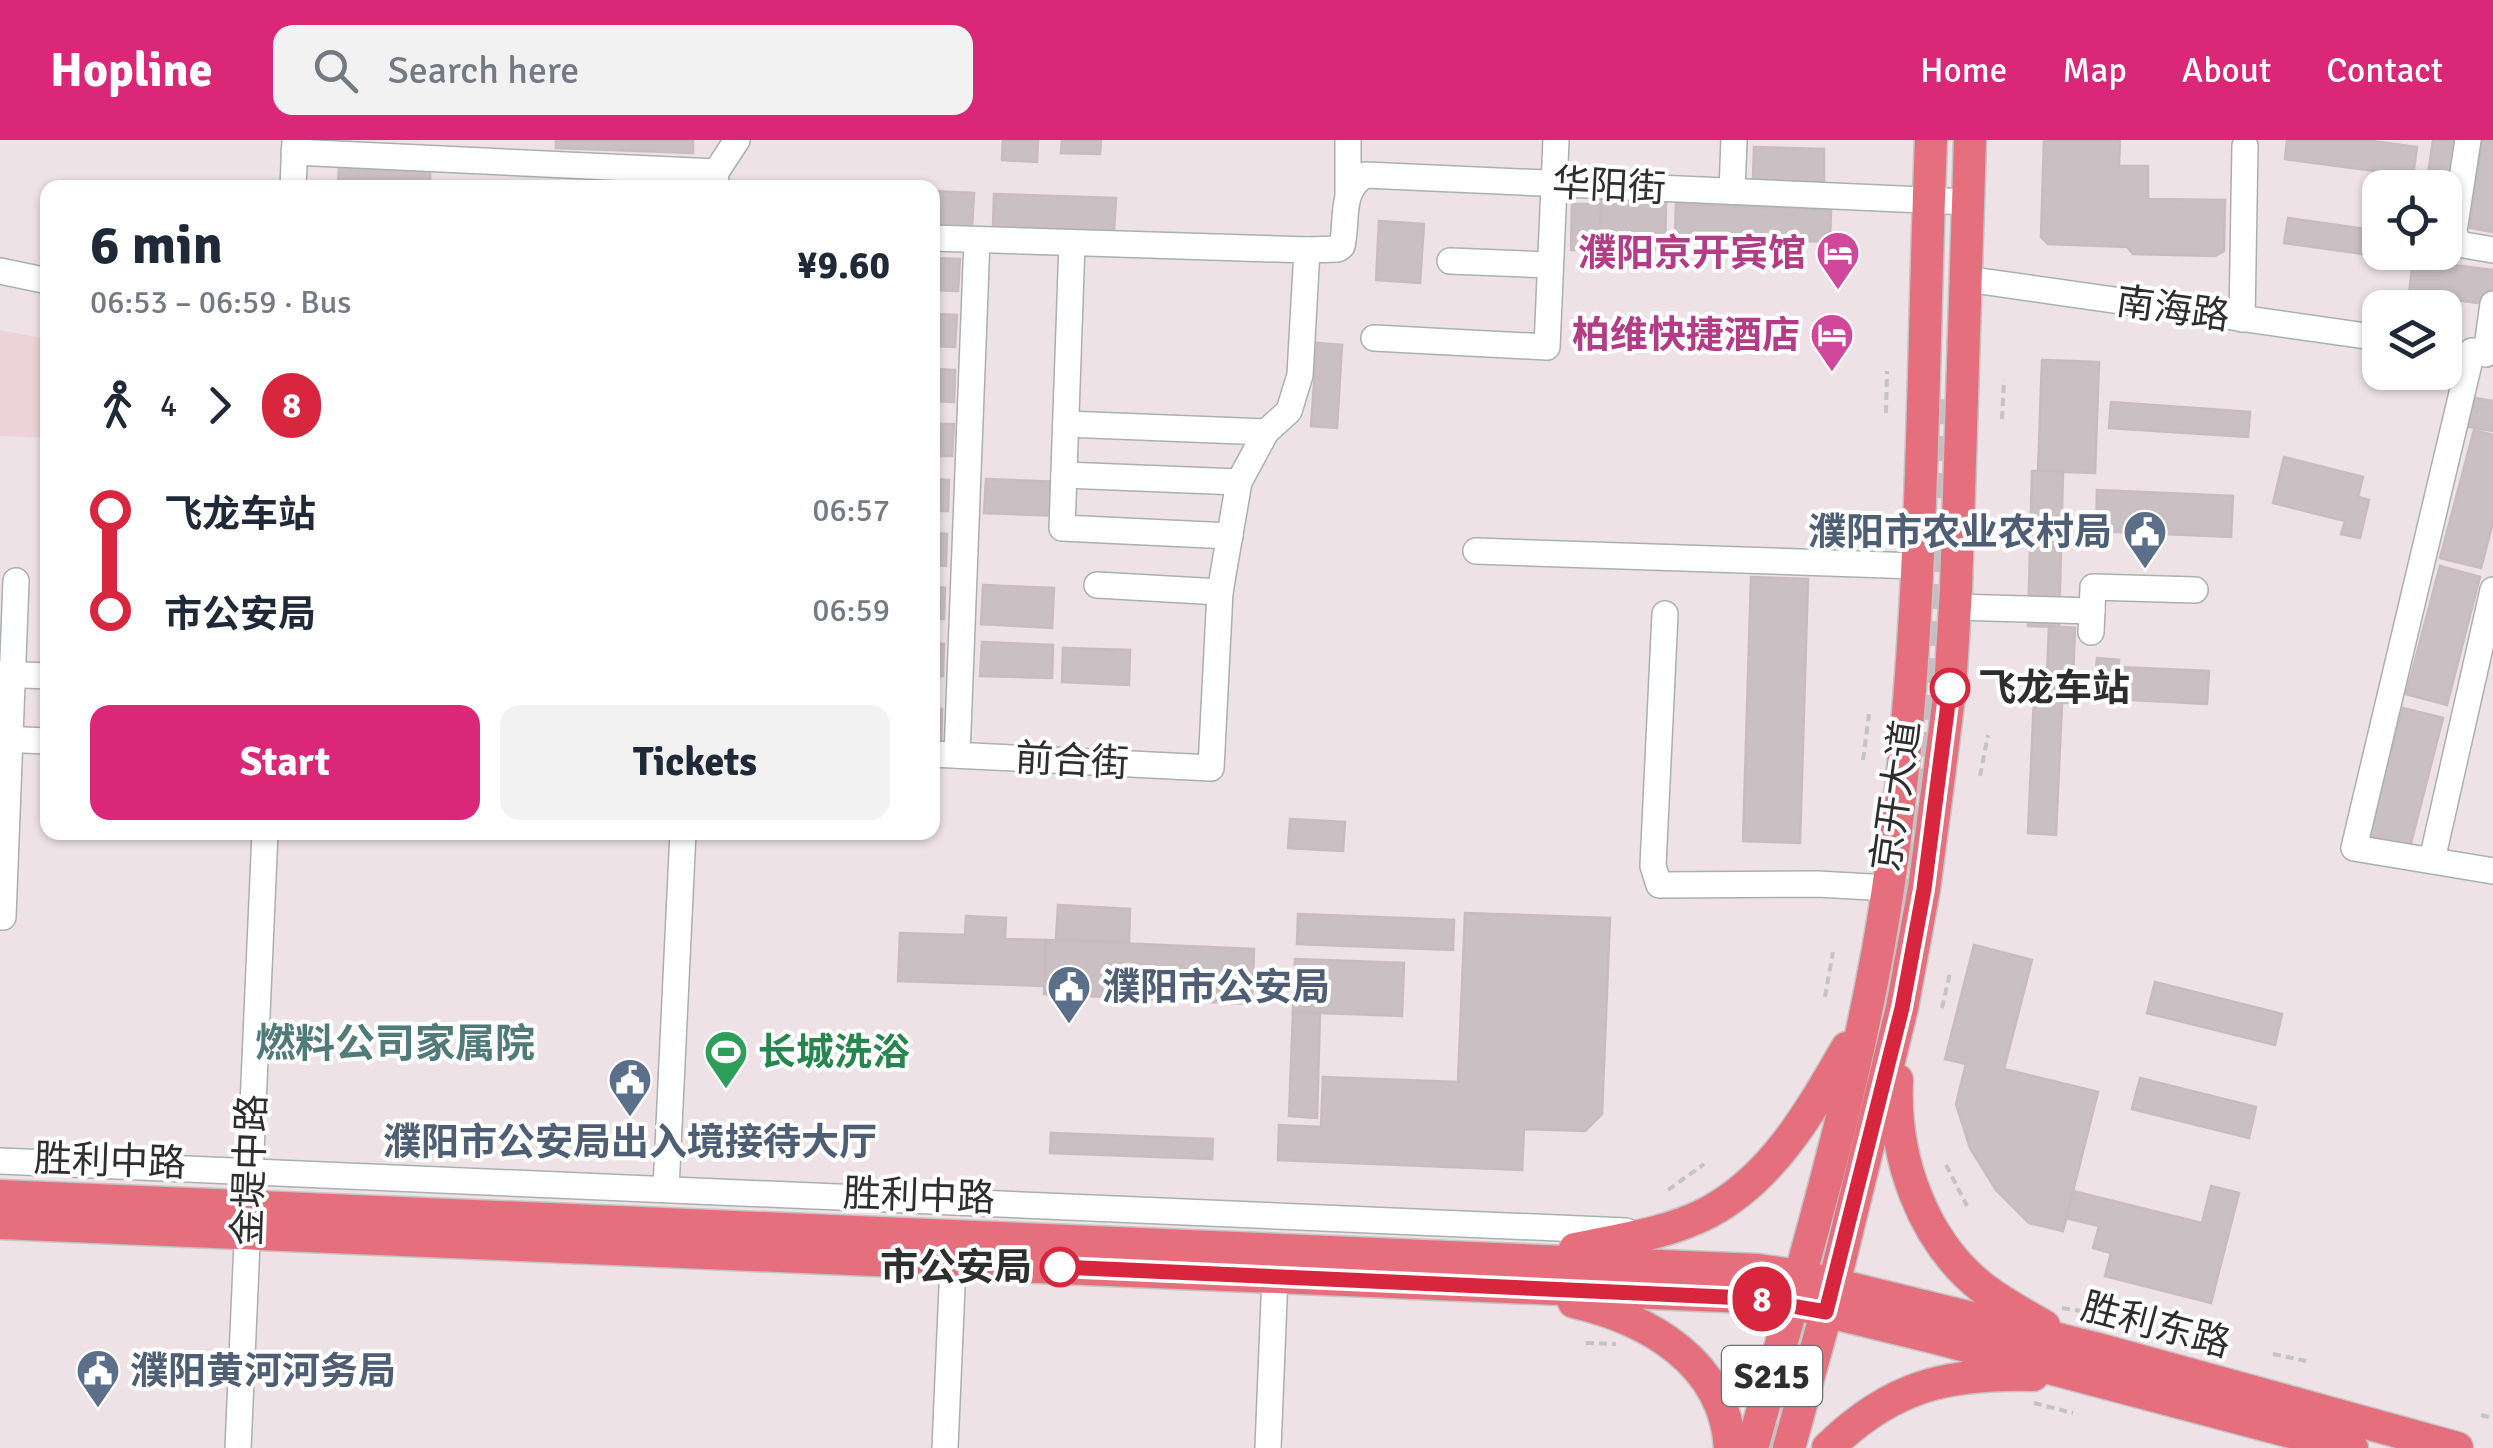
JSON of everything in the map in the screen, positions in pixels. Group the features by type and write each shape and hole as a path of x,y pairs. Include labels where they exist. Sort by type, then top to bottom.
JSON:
{"main road":[{"name":"京开大道","path":"1752,1448 1864,1018 1889,888 1910,683 1932,140"},
{"name":"京开大道","path":"1789,1448 1902,1008 1937,795 1955,607 1970,140"},
{"path":"1902,1008 1895,1118 1900,1150 1930,1226 1982,1288 2047,1328 2091,1362"},
{"path":"1486,1273 1565,1250 1676,1226 1709,1212 1743,1189 1772,1162 1798,1128 1864,1018"},
{"name":"胜利中路","path":"0,1196 248,1220 953,1264 1275,1275 1486,1273"},
{"name":"胜利中路","path":"0,1223 248,1220 1486,1273 1649,1292 1796,1290 1830,1298"},
{"path":"1486,1273 1558,1298 1608,1310 1650,1328 1681,1349 1702,1374 1729,1431 1730,1448"},
{"name":"胜利东路","path":"1830,1298 2457,1448"},
{"path":"1828,1448 1851,1426 1922,1385 2091,1362"},
{"name":"胜利东路","path":"2091,1362 2352,1448"}],"street":[{"path":"293,180 294,146 547,176 716,180 737,140"},
{"path":"940,238 1338,249 1342,246 1348,193 1348,140"},
{"path":"1374,338 1547,346 1556,140"},
{"path":"1732,191 1734,140"},
{"path":"2468,140 2454,231 2458,244 2493,250"},
{"path":"2242,318 2244,146"},
{"name":"华阳街","path":"1348,193 1354,181 1365,175 1968,202"},
{"path":"944,754 976,240"},
{"path":"1072,243 1062,528 1230,536"},
{"path":"1097,585 1220,592 1239,482 1266,432 1289,411 1300,375 1308,250"},
{"path":"1450,261 1550,265"},
{"path":"0,271 40,279"},
{"name":"南海路","path":"1966,279 2362,335"},
{"path":"2493,304 2484,354 2354,848 2493,871"},
{"path":"1066,424 1266,432"},
{"path":"1064,476 1239,482"},
{"path":"1476,550 1916,566"},
{"path":"3,917 6,674 16,581"},
{"path":"1955,607 2092,622 2093,587 2196,590"},
{"path":"2432,860 2493,590"},
{"name":"前合街","path":"944,754 1210,768 1220,592"},
{"path":"1666,614 1653,866 1659,885 1818,884 1889,888"},
{"path":"6,674 40,676"},
{"path":"5,739 40,741"},
{"name":"金堤中路","path":"238,1448 265,840"},
{"path":"666,1190 683,840"},
{"path":"0,1161 1646,1232"},
{"path":"945,1448 953,1264"},
{"path":"1268,1448 1275,1275"}],"path":[{"path":"1886,413 1887,371"},
{"path":"2002,419 2004,380"},
{"path":"1863,760 1869,714"},
{"path":"1980,776 1988,734"},
{"path":"1825,997 1832,952"},
{"path":"1942,1008 1950,973"},
{"path":"1668,1190 1704,1164"},
{"path":"1946,1164 1967,1206"},
{"path":"2062,1308 2094,1313"},
{"path":"1586,1343 1627,1345"},
{"path":"2273,1354 2310,1362"},
{"path":"2034,1403 2073,1413"},
{"path":"2481,1415 2493,1418"}],"shaded area":[{"path":"0,330 40,338 40,438 0,436"}],"building":[{"path":"556,140 693,140 693,153 556,148"},
{"path":"1003,140 1038,140 1037,162 1002,160"},
{"path":"1062,140 1101,140 1100,154 1061,153"},
{"path":"2044,140 2120,140 2119,166 2148,166 2148,199 2225,200 2224,251 2215,256 2133,254 2127,247 2048,244 2041,237"},
{"path":"2287,140 2365,140 2417,147 2414,170 2368,170 2285,159"},
{"path":"2433,140 2460,140 2456,170 2429,170"},
{"path":"2482,140 2493,140 2493,232 2470,228"},
{"path":"1754,147 1824,149 1824,182 1753,180"},
{"path":"339,166 430,169 430,180 338,180"},
{"path":"940,191 974,193 972,228 940,227"},
{"path":"994,194 1116,198 1114,232 993,228"},
{"path":"1601,200 1666,202 1665,250 1599,248"},
{"path":"1572,204 1601,204 1599,250 1571,250"},
{"path":"1676,204 1831,210 1830,242 1675,236"},
{"path":"2288,218 2362,228 2362,254 2284,243"},
{"path":"1379,221 1424,224 1420,283 1376,280"},
{"path":"940,258 960,259 958,291 940,290"},
{"path":"2462,266 2493,270 2493,305 2462,301 2462,290 2409,290 2412,270 2462,270"},
{"path":"940,314 957,315 955,347 940,346"},
{"path":"1317,343 1342,345 1337,428 1311,426"},
{"path":"2042,360 2099,362 2095,473 2038,471"},
{"path":"940,369 955,370 954,402 940,401"},
{"path":"2469,397 2493,401 2493,431 2464,426"},
{"path":"2111,402 2250,412 2248,437 2109,428"},
{"path":"940,424 954,424 952,456 940,456"},
{"path":"2474,430 2493,435 2493,522 2481,568 2440,558"},
{"path":"2284,457 2363,477 2358,497 2369,500 2360,538 2341,534 2345,521 2273,503"},
{"path":"2032,471 2063,472 2059,627 2028,626"},
{"path":"940,479 949,480 948,511 940,511"},
{"path":"986,479 1061,482 1059,516 984,513"},
{"path":"2097,490 2233,496 2231,537 2096,531"},
{"path":"940,534 947,534 946,566 940,566"},
{"path":"2440,566 2480,577 2447,705 2406,694"},
{"path":"1751,577 1808,579 1800,843 1743,841"},
{"path":"983,585 1054,588 1052,628 981,624"},
{"path":"940,588 945,588 944,619 940,619"},
{"path":"2049,626 2075,628 2072,703 2062,703 2056,835 2028,833 2034,698 2046,698"},
{"path":"982,642 1053,645 1052,678 980,676"},
{"path":"940,644 944,644 940,676"},
{"path":"1063,648 1130,650 1129,685 1062,682"},
{"path":"2097,658 2119,660 2118,667 2209,671 2207,704 2094,698"},
{"path":"2403,708 2443,718 2410,847 2369,836"},
{"path":"1290,819 1345,822 1343,851 1288,848"},
{"path":"1058,905 1130,909 1129,942 1056,939"},
{"path":"1465,913 1610,918 1602,1114 1585,1131 1524,1129 1522,1170 1278,1160 1279,1125 1321,1127 1323,1077 1458,1082"},
{"path":"1298,914 1454,920 1453,950 1297,944"},
{"path":"966,916 1006,918 1005,939 1046,940 1044,986 898,981 900,933 965,935"},
{"path":"1046,940 1254,949 1252,1004 1044,994"},
{"path":"1974,945 2032,960 2004,1069 2098,1092 2063,1231 2029,1223 1996,1190 1970,1148 1956,1104 1966,1064 1945,1059"},
{"path":"1295,959 1404,963 1402,1016 1293,1012"},
{"path":"2155,982 2282,1014 2275,1045 2147,1013"},
{"path":"1293,1012 1320,1013 1317,1118 1289,1116"},
{"path":"2140,1078 2256,1107 2249,1138 2132,1109"},
{"path":"1051,1133 1213,1139 1212,1159 1050,1153"},
{"path":"2211,1186 2239,1193 2211,1303 2105,1276 2111,1253 2093,1248 2099,1226 2066,1218 2073,1191 2202,1223"}],"tunnel":[{"path":"1889,976 1913,833 1928,689 1939,399"},
{"path":"1771,1448 1790,1368"}],"bus line":[{"name":"8","path":"1060,1267 1629,1291 1747,1298 1826,1312 1902,1008 1924,889 1950,688"}],"place":[{"name":"濮阳京开宾馆","path":"1838,291"},
{"name":"柏维快捷酒店","path":"1832,373"},
{"name":"濮阳市农业农村局","path":"2145,570"},
{"name":"飞龙车站","path":"1950,688"},
{"name":"濮阳市公安局","path":"1069,1025"},
{"name":"长城洗浴","path":"726,1090"},
{"name":"濮阳市公安局出入境接待大厅","path":"630,1118"},
{"name":"市公安局","path":"1060,1267"},
{"name":"濮阳黄河河务局","path":"98,1409"}],"district":[{"name":"燃料公司家属院","path":"395,1044"}]}
